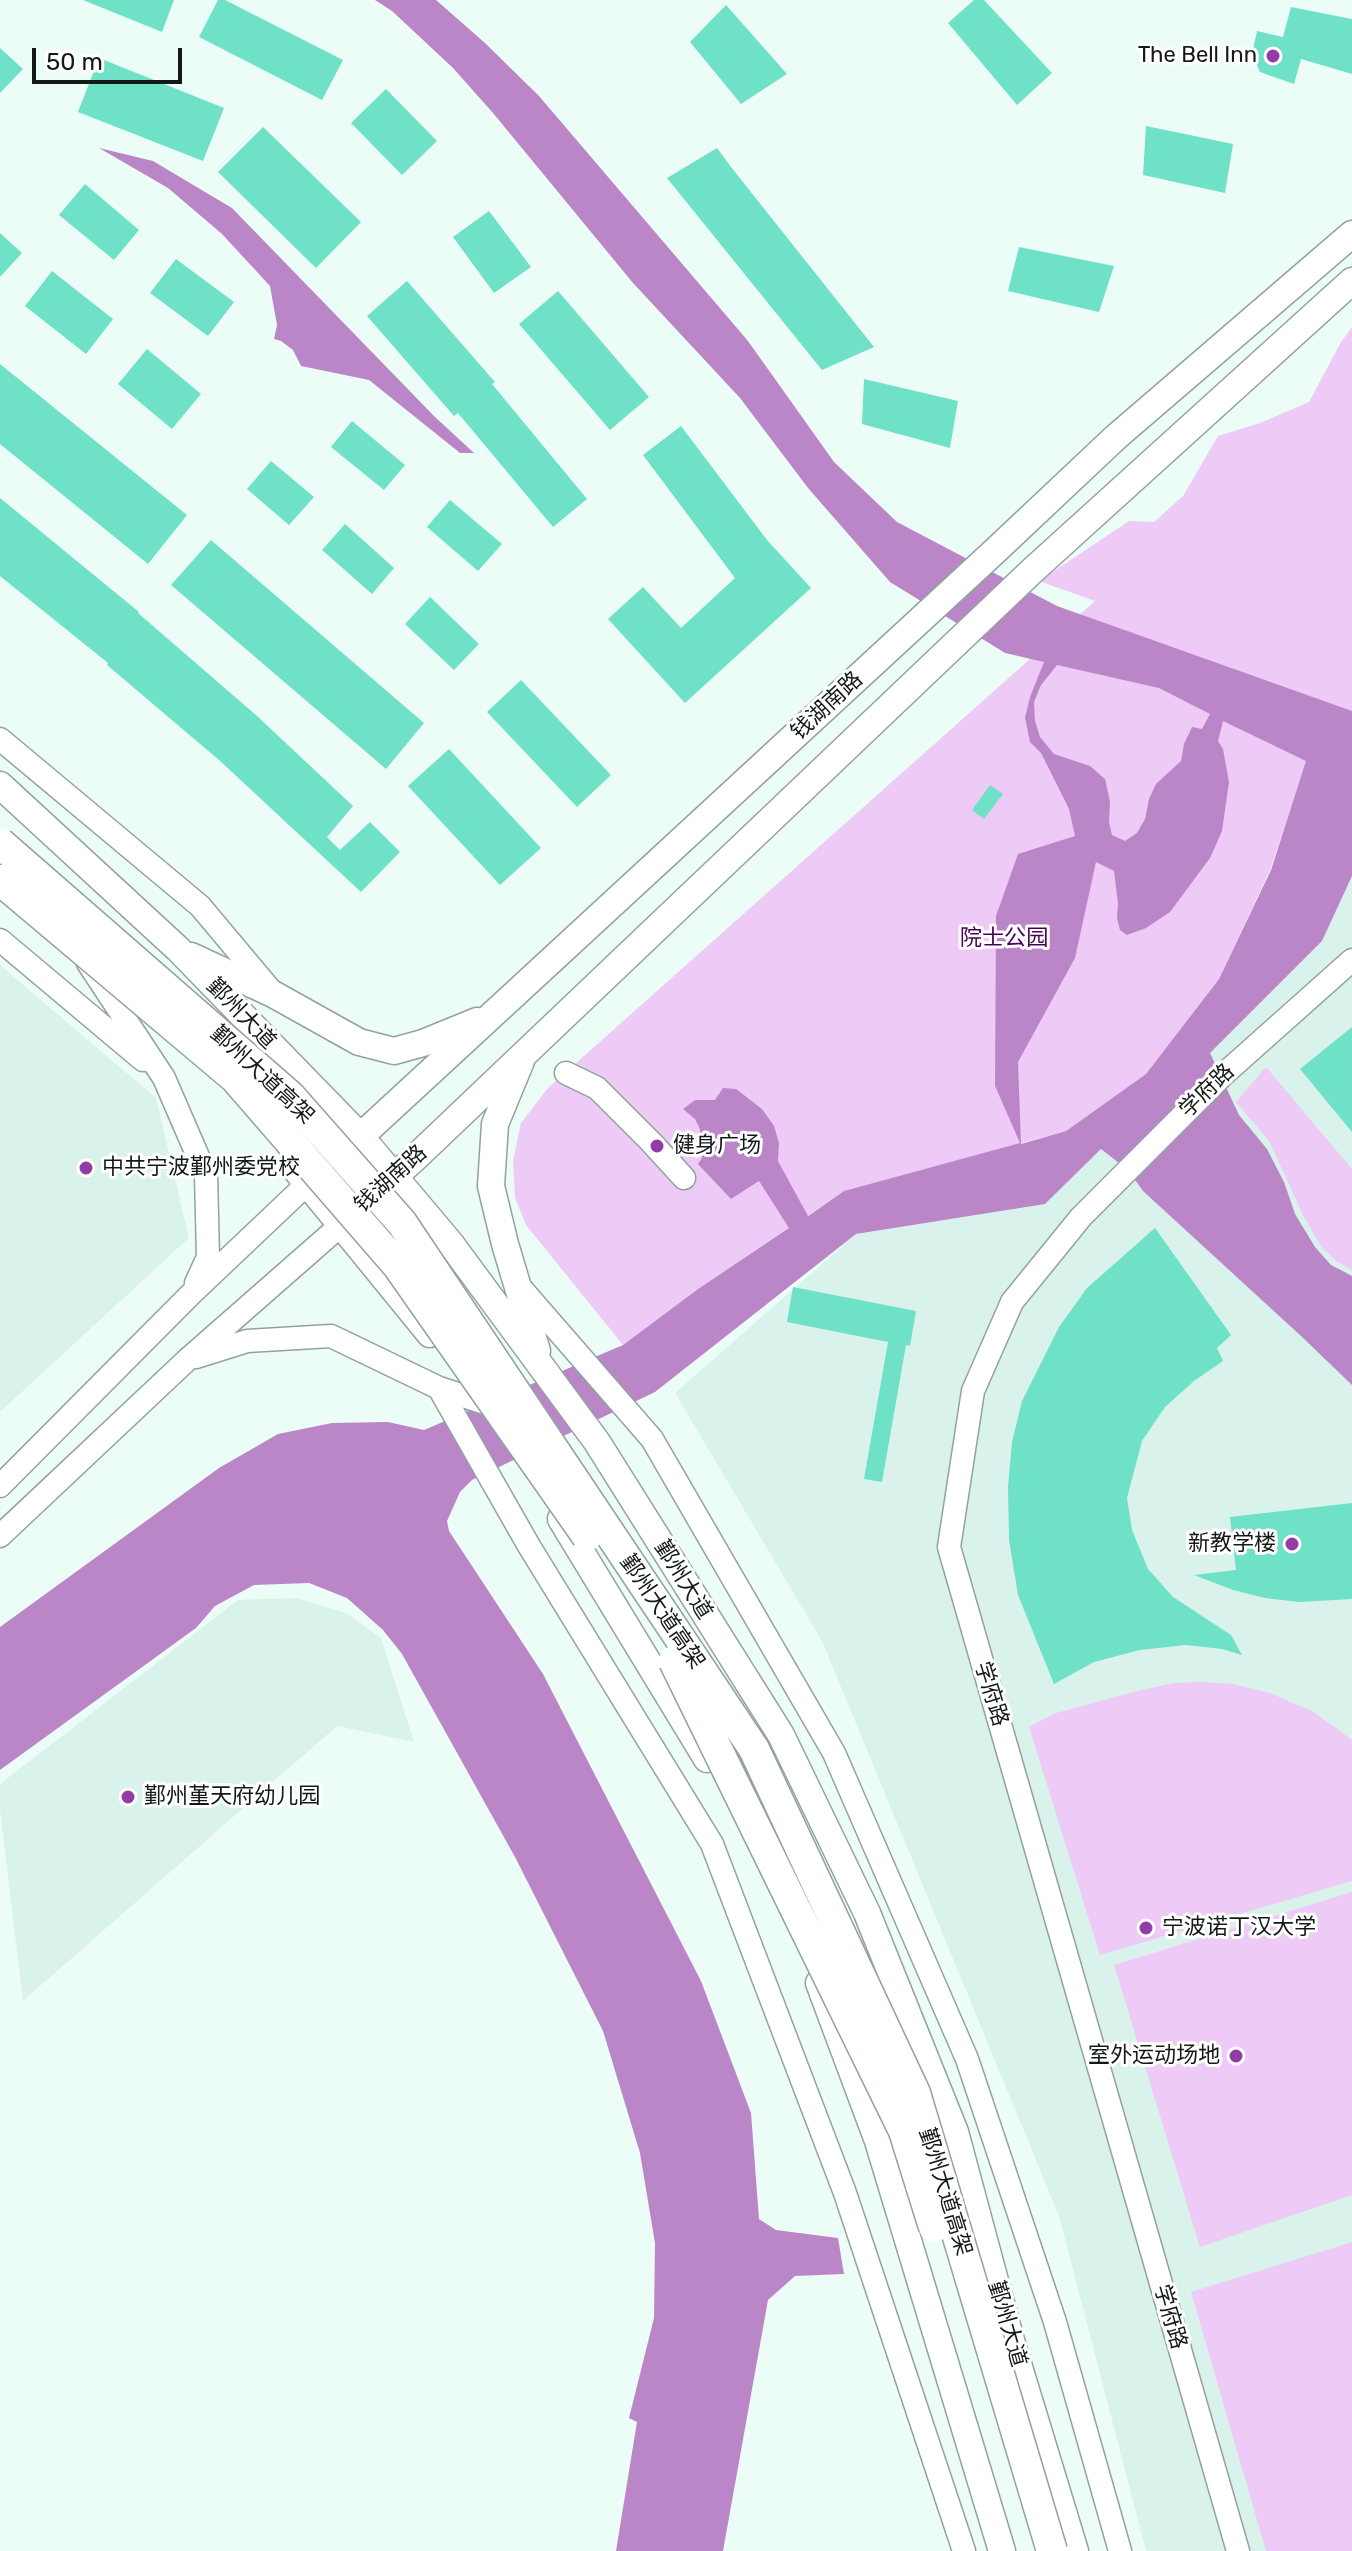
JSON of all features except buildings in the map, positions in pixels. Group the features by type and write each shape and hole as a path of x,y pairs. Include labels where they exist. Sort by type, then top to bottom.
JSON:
{"highway":[{"name":"鄞州大道高架","path":"0,843 290,1096 402,1223 754,1749 915,2093 1052,2551"},
{"name":"鄞州大道高架","path":"0,880 235,1078 398,1266 681,1670 904,2131 1033,2551"}],"main road":[{"name":"钱湖南路","path":"307,1184 495,1014 1116,437 1352,234"},
{"name":"钱湖南路","path":"341,1225 1033,570 1352,281"},
{"name":"鄞州大道","path":"0,785 178,949 360,1136 451,1244 597,1442 781,1735 867,1913 955,2132 1012,2344 1075,2551"},
{"path":"0,890 197,1053 341,1225 485,1403 700,1745 808,1954 878,2141 1002,2551"},
{"path":"178,949 273,994 359,1042 394,1051 423,1043 495,1014"},
{"path":"524,1054 495,1124 491,1186 543,1369"}],"street":[{"name":"鄞州大道","path":"0,739 200,906 273,994"},
{"path":"0,940 164,1078"},
{"name":"学府路","path":"1238,2551 949,1547 973,1391 1012,1302 1081,1217 1223,1075 1352,960"},
{"path":"88,962 164,1078 206,1175 208,1257 192,1293"},
{"path":"566,1073 597,1088 684,1178"},
{"path":"0,1486 192,1293 307,1184"},
{"path":"0,1536 187,1360 341,1225"},
{"name":"鄞州大道","path":"517,1284 652,1439 834,1753 967,2059 1055,2322 1120,2551"},
{"path":"187,1360 247,1341 331,1336 439,1388 485,1403"},
{"path":"439,1388 529,1546 712,1844 845,2193 964,2551"}],"shaded area":[{"path":"375,0 436,0 539,96 748,341 834,462 897,522 1057,606 1352,711 1352,876 1322,941 1210,1053 1239,1115 1267,1149 1284,1182 1295,1214 1315,1247 1331,1265 1352,1276 1352,1385 1143,1191 1128,1170 1101,1149 1045,1204 856,1234 655,1392 472,1480 460,1492 447,1521 449,1531 543,1674 701,1981 751,2113 759,2219 776,2230 838,2238 844,2274 795,2276 768,2300 723,2551 616,2551 637,2422 629,2418 654,2318 655,2243 640,2153 603,2031 515,1857 402,1654 383,1630 347,1598 309,1583 254,1585 215,1606 196,1628 0,1770 0,1627 219,1468 278,1434 332,1423 388,1422 424,1430 623,1345 698,1289 789,1228 759,1181 731,1199 698,1164 702,1158 700,1129 695,1119 683,1109 695,1100 715,1100 723,1088 736,1089 762,1109 774,1126 779,1143 778,1161 808,1216 844,1191 1020,1143 995,1086 996,916 1018,854 1075,836 1069,809 1041,753 1030,742 1025,718 1044,662 1005,653 890,582 808,488 740,398 633,283 493,113 453,68 392,11","holes":["1057,665 1159,688 1210,714 1202,729 1192,727 1181,761 1156,784 1145,819 1137,833 1125,841 1112,835 1105,779 1090,766 1054,754 1040,737 1034,702 1041,685","1223,721 1306,761 1271,870 1219,979 1146,1074 1066,1131 1021,1144 1018,1062 1075,958 1096,862 1114,871 1117,918 1120,930 1127,935 1146,928 1170,912 1210,858 1222,831 1229,782 1223,749 1218,741"]},
{"path":"99,148 153,161 232,208 434,416 474,453 460,453 369,380 301,366 293,350 274,339 277,325 270,286 222,234 168,188"},
{"name":"宁波诺丁汉大学","path":"1352,876 1352,2551 1146,2551 1059,2216 822,1641 675,1393 856,1234 1045,1204 1322,941"},
{"name":"中共宁波鄞州委党校","path":"0,965 156,1098 189,1238 0,1412"},
{"name":"鄞州堇天府幼儿园","path":"296,1598 346,1613 381,1638 414,1742 337,1726 23,2001 0,1810 0,1784 238,1600"}],"green space":[{"name":"院士公园","path":"1352,327 1352,713 1307,761 1270,870 1219,979 1146,1074 1066,1131 844,1191 698,1289 623,1345 526,1225 515,1198 513,1161 521,1123 548,1088 1095,601 1039,581 1129,521 1154,522 1183,496 1218,436 1260,423 1309,402"},
{"path":"1266,1067 1352,1169 1352,1270 1321,1247 1269,1141 1236,1102"},
{"path":"1174,1683 1233,1684 1270,1693 1312,1711 1352,1740 1352,1881 1100,1955 1029,1727 1056,1713 1137,1691"},
{"name":"室外运动场地","path":"1352,1892 1352,2195 1200,2247 1114,1965"},
{"path":"1352,2242 1352,2551 1266,2551 1191,2292"}],"place":[{"name":"The Bell Inn","path":"1273,56"},
{"name":"健身广场","path":"657,1146"},
{"name":"中共宁波鄞州委党校","path":"86,1168"},
{"name":"新教学楼","path":"1292,1544"},
{"name":"鄞州堇天府幼儿园","path":"128,1797"},
{"name":"宁波诺丁汉大学","path":"1146,1928"},
{"name":"室外运动场地","path":"1236,2056"}]}
